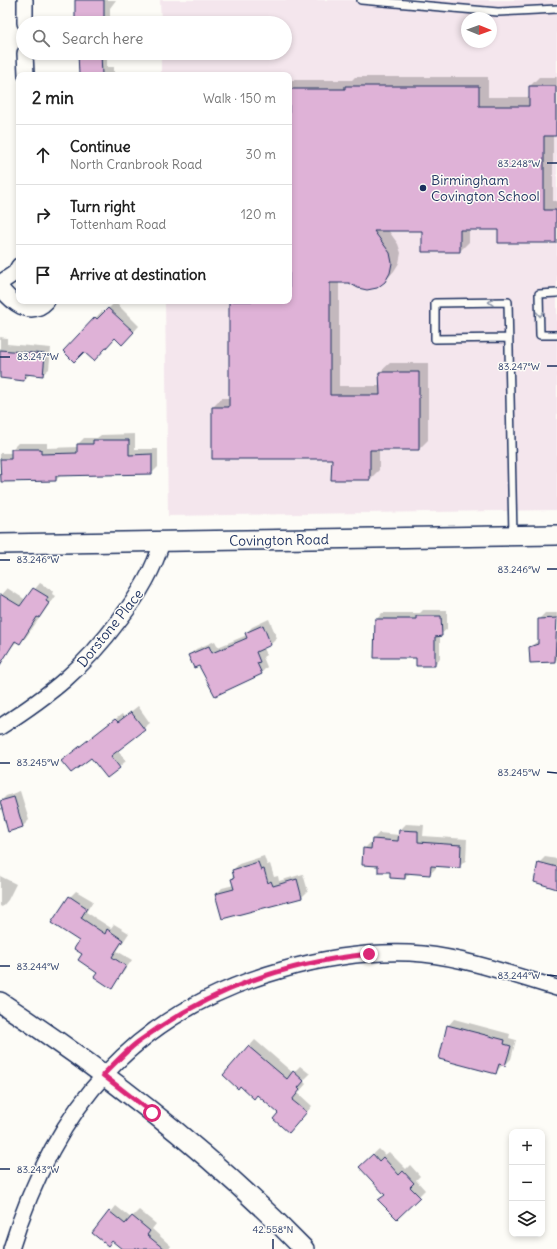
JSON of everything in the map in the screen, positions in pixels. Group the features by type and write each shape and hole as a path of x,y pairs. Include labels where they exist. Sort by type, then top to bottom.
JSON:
{"street":[{"path":"25,0 25,16"},
{"path":"26,60 26,72"},
{"path":"0,283 16,270"},
{"path":"0,287 8,297 16,302"},
{"path":"18,304 24,308 34,309 45,304"},
{"name":"Covington Road","path":"0,544 557,535"},
{"name":"Dorstone Place","path":"0,728 43,699 85,662 105,639 145,584 156,562 162,542"},
{"path":"11,1249 23,1212 45,1162 61,1133 103,1075 138,1042 209,997 252,979 318,961 369,954 428,955 489,966 557,988"},
{"path":"0,1002 103,1075 201,1152 251,1196 304,1249"}],"lane":[{"path":"360,0 498,12 557,9"},
{"path":"557,293 539,294 540,335 557,335"},
{"path":"509,338 435,339 434,303 508,302 509,338 513,536"}],"shaded area":[{"name":"Birmingham Covington School","path":"160,0 557,0 557,510 168,516 165,304 292,304 292,72 161,72 161,60 292,60 292,16 161,16"}],"building":[{"path":"75,0 104,0 104,16 75,16"},
{"path":"78,60 101,60 102,72 79,72"},
{"path":"345,86 479,86 479,106 529,106 529,86 556,86 556,136 544,136 544,210 556,210 556,243 498,243 498,230 460,230 460,252 422,252 422,231 374,231 390,253 392,263 390,273 385,282 377,288 367,290 358,288 349,283 330,283 330,395 380,395 379,372 419,372 419,450 370,450 370,480 331,480 332,459 212,459 212,407 229,407 229,304 292,304 292,89 345,89"},
{"path":"108,308 134,332 122,345 115,338 94,361 84,352 74,362 63,351 95,317 97,319"},
{"path":"0,350 45,354 43,376 25,374 24,381 0,378"},
{"path":"93,440 129,440 129,455 152,454 152,474 56,476 56,481 1,482 0,459 11,459 11,449 41,449 41,454 77,453 77,444 93,444"},
{"path":"33,588 48,597 46,601 49,603 39,618 37,617 20,644 15,641 0,665 0,594 20,606"},
{"path":"416,616 441,616 442,636 435,637 435,666 416,666 416,658 374,658 375,619 416,619"},
{"path":"557,618 555,662 530,663 529,647 538,644 538,619"},
{"path":"263,625 271,645 256,652 260,662 257,663 262,674 215,696 199,666 194,668 188,655 209,646 212,653 247,638 245,633"},
{"path":"131,712 145,730 111,756 120,768 107,778 91,758 71,773 61,761 115,719 118,722"},
{"path":"14,797 23,827 8,832 0,801"},
{"path":"399,830 418,831 418,842 461,845 460,868 431,866 430,875 405,873 405,879 390,878 390,872 378,872 378,866 362,865 363,848 371,849 372,839 398,841"},
{"path":"258,862 261,870 264,869 268,883 271,881 273,886 297,879 302,898 222,919 215,894 234,889 231,879 234,878 232,870"},
{"path":"538,862 557,867 557,889 534,882"},
{"path":"69,896 87,908 81,918 105,934 107,929 123,940 112,957 126,966 112,989 94,977 97,973 78,960 82,954 74,949 79,941 51,923"},
{"path":"447,1025 505,1040 504,1044 511,1046 505,1066 499,1064 496,1074 439,1059"},
{"path":"248,1046 287,1079 293,1071 304,1081 298,1088 300,1090 292,1100 307,1112 289,1133 273,1119 278,1113 257,1095 254,1099 240,1086 238,1089 223,1075"},
{"path":"373,1154 379,1161 383,1157 399,1175 403,1171 414,1183 410,1187 420,1197 397,1219 378,1200 385,1195 359,1167"},
{"path":"109,1211 125,1224 132,1216 150,1231 147,1235 164,1249 122,1249 112,1241 108,1246 92,1233"}],"place":[{"name":"Birmingham Covington School","path":"423,188"}],"route":[{"path":"152,1113 103,1075 138,1042 186,1010 209,997 246,981 294,967 330,959 369,954"}]}
